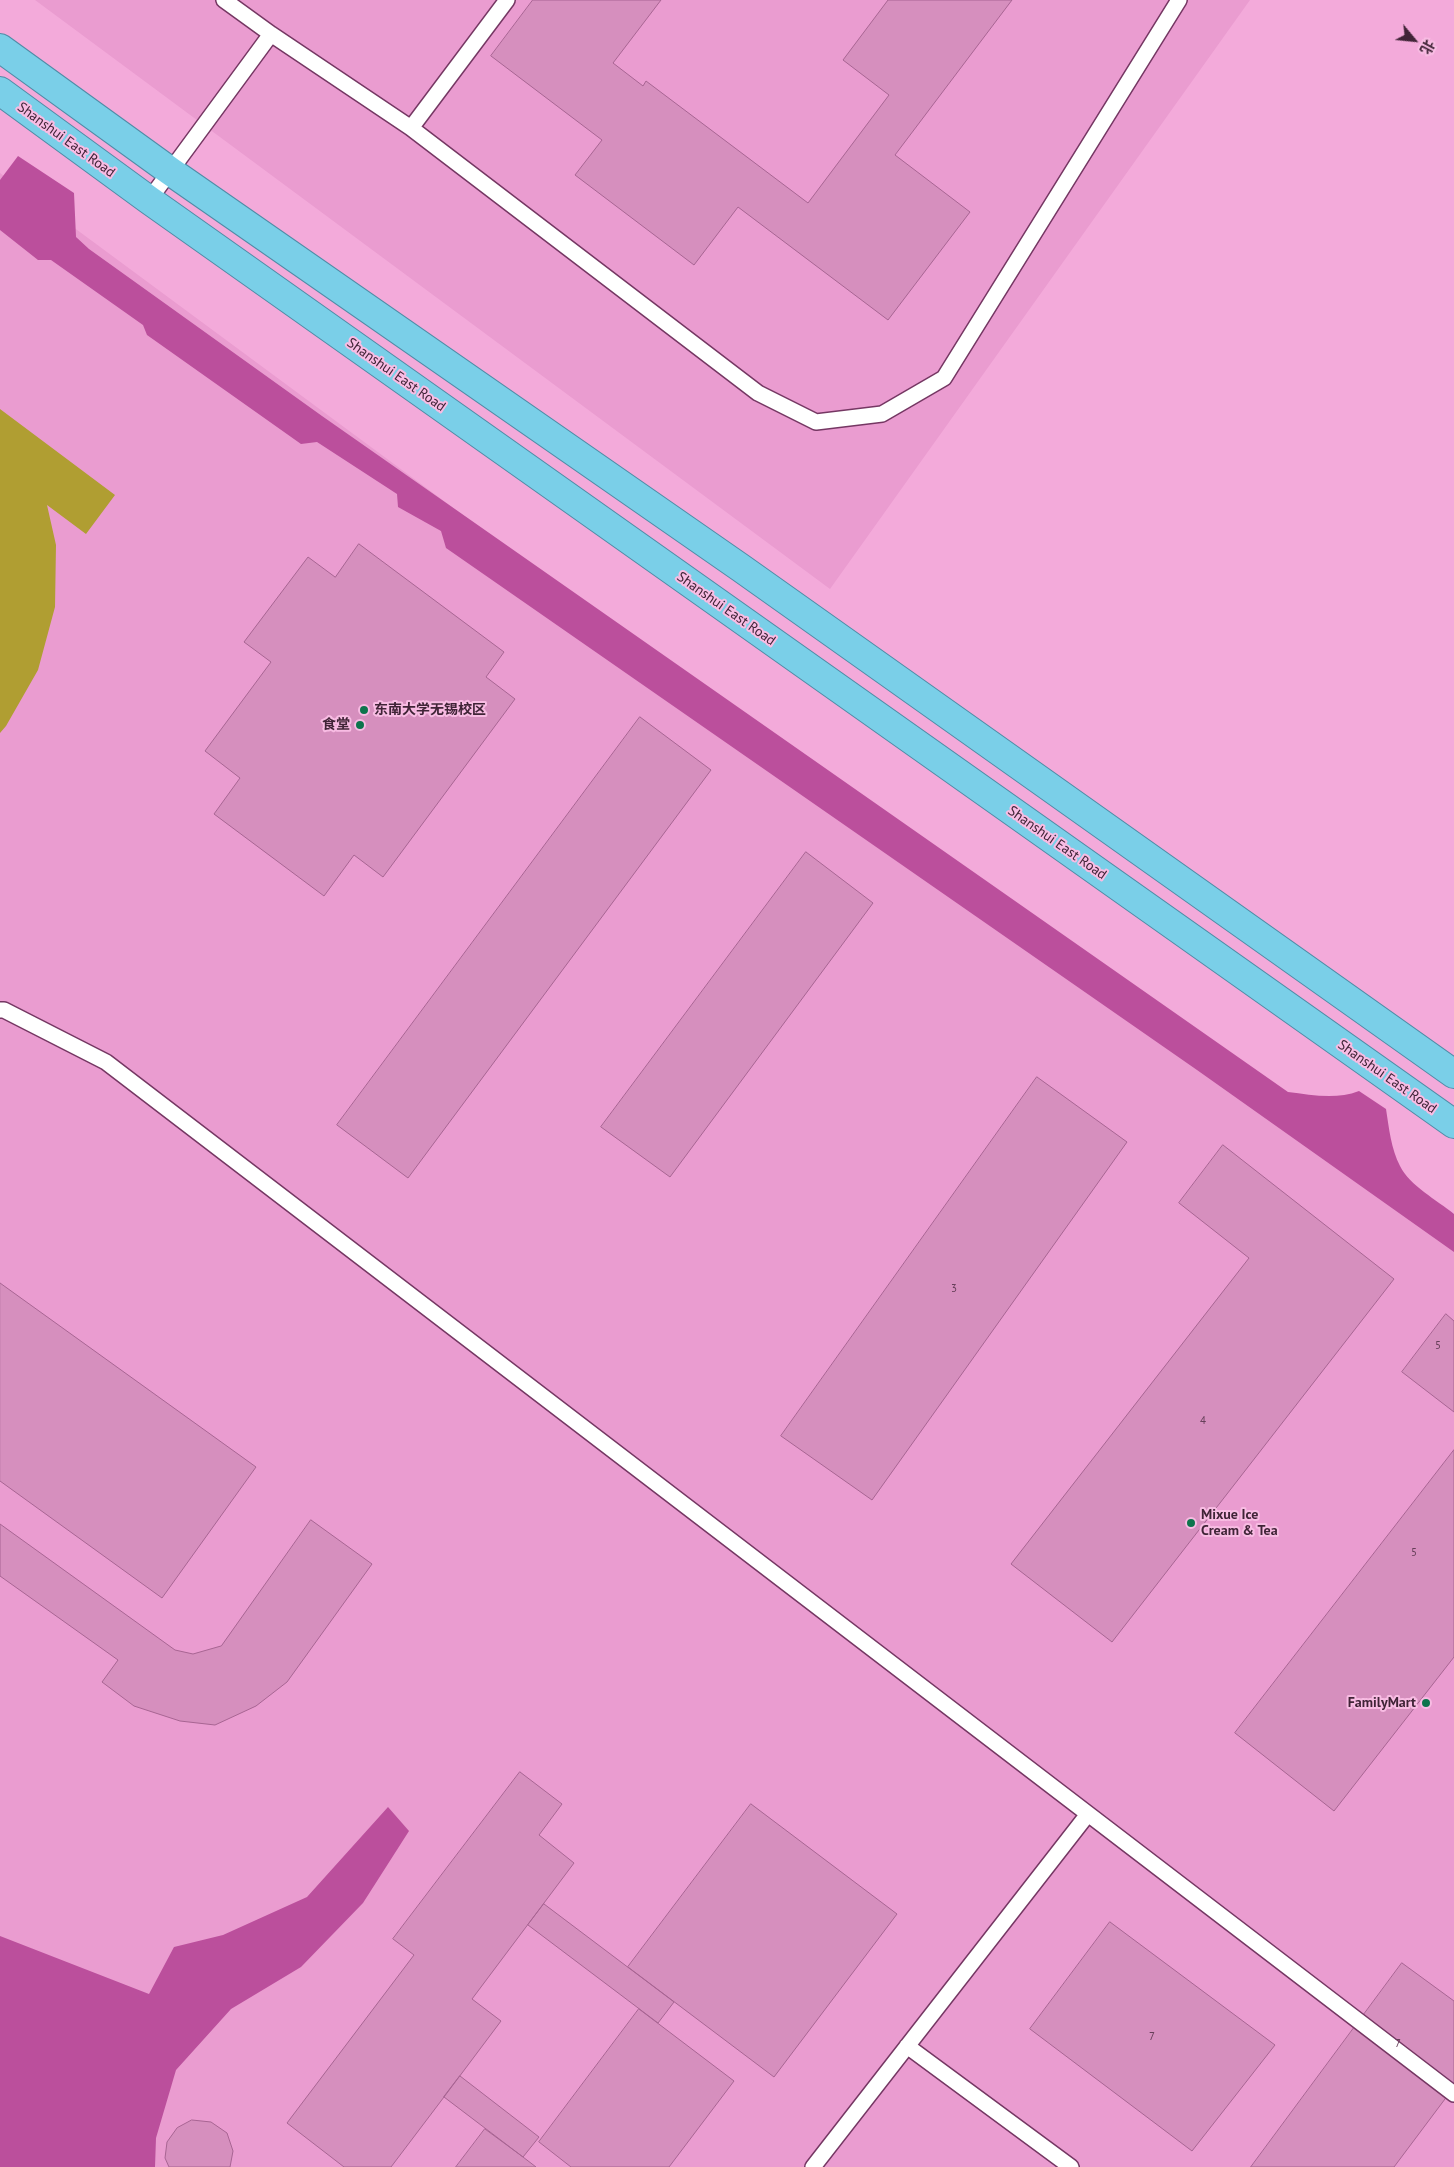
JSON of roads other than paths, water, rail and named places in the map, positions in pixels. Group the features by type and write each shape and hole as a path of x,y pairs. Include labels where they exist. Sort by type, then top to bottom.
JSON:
{"highway":[{"path":"0,48 170,171 733,562 1454,1074"},
{"name":"Shanshui East Road","path":"0,92 1454,1124"}],"lane":[{"path":"224,0 270,34 411,128 758,393 816,422 882,414 944,378 1179,0"},
{"path":"411,128 507,0"},
{"path":"150,200 270,34"},
{"path":"0,1010 4,1010 106,1062 1454,2094"},
{"path":"813,2167 1088,1814"},
{"path":"907,2046 1071,2167"}],"place":[{"name":"东南大学无锡校区","path":"364,710"},
{"name":"食堂","path":"360,725"},
{"name":"Mixue Ice Cream & Tea","path":"1191,1523"},
{"name":"FamilyMart","path":"1426,1703"}]}
